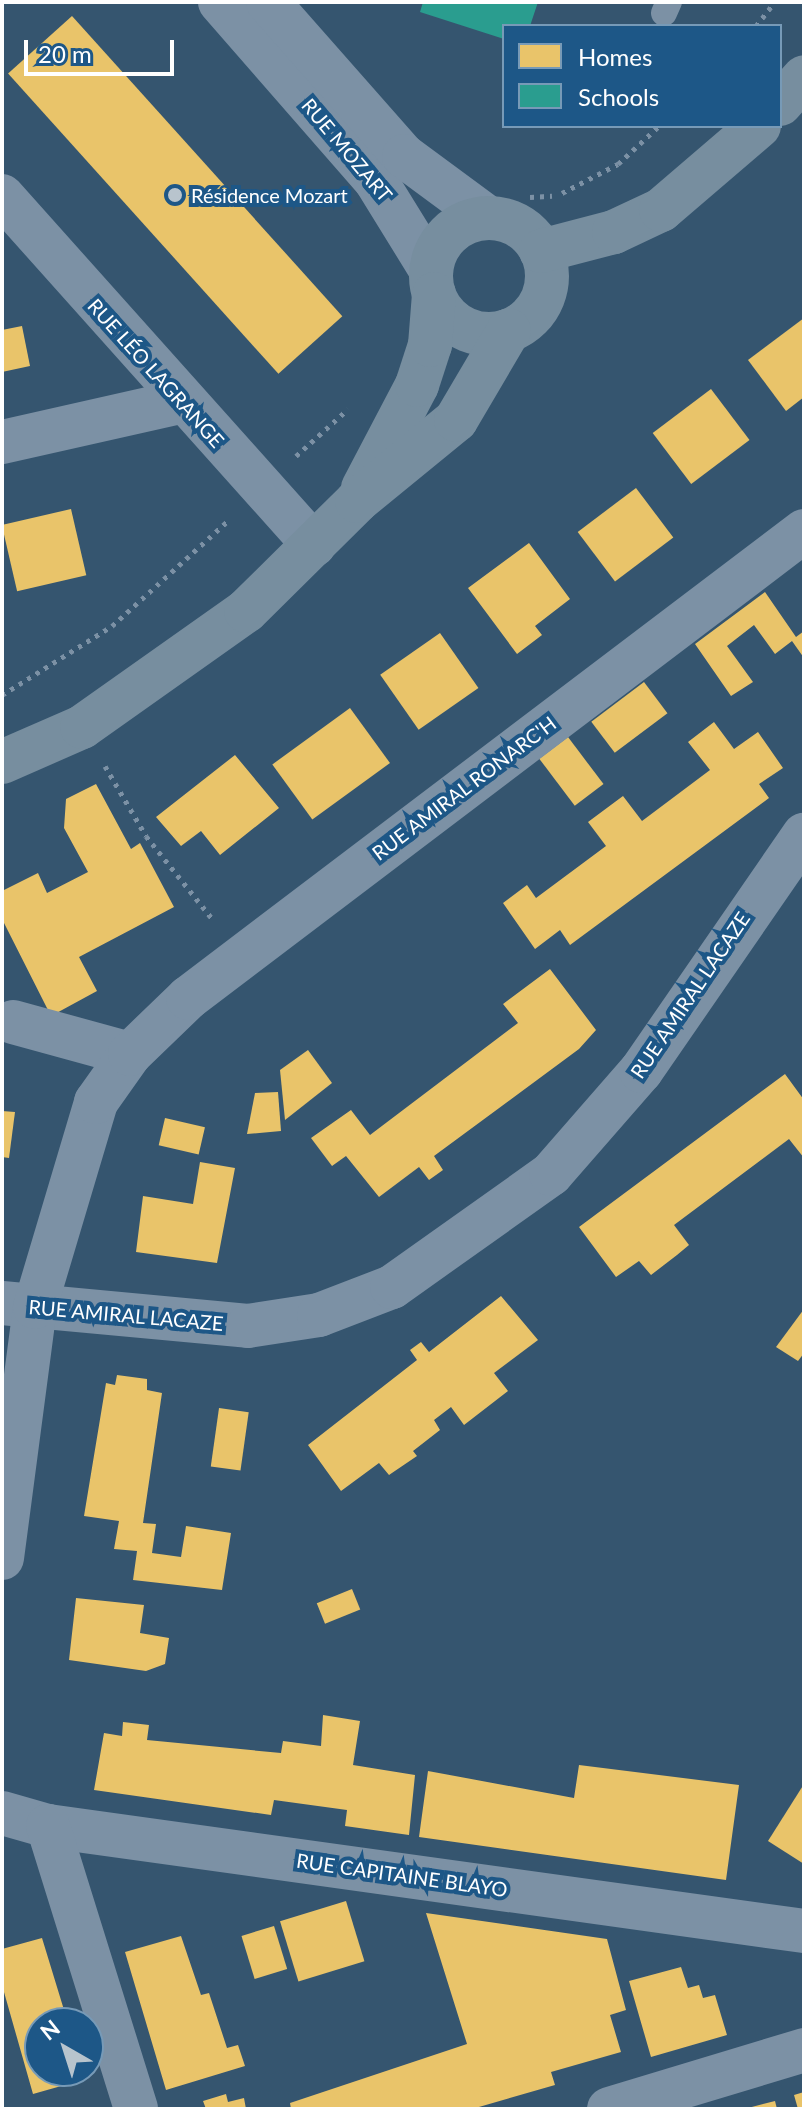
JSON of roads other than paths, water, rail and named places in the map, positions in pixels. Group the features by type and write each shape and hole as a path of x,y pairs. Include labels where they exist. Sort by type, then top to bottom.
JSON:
{"main road":[{"path":"782,102 804,77"},
{"path":"541,251 614,232 661,210 757,128"},
{"path":"2,762 82,727 182,663 314,545 357,501 456,420 509,330 543,297 541,251 520,227 488,218 445,239 433,282 430,345 417,385 357,501"},
{"path":"433,282 464,328 509,330"}],"street":[{"name":"RUE MOZART","path":"220,2 376,181 433,282"},
{"name":"RUE MOZART","path":"268,2 404,156 488,218"},
{"name":"RUE LÉO LAGRANGE","path":"2,196 179,402 314,545"},
{"path":"2,442 179,402"},
{"name":"RUE AMIRAL RONARC'H","path":"2,1558 18,1305 96,1102 130,1054 210,981 804,531"},
{"name":"RUE AMIRAL LACAZE","path":"18,1305 248,1326 319,1315 392,1287 551,1174 641,1071 804,835"},
{"path":"13,1022 130,1054"},
{"name":"RUE CAPITAINE BLAYO","path":"2,1813 48,1826 804,1931"},
{"path":"48,1826 136,2109"},
{"path":"609,2109 804,2050"}],"place":[{"name":"Résidence Mozart","path":"175,195"}]}
